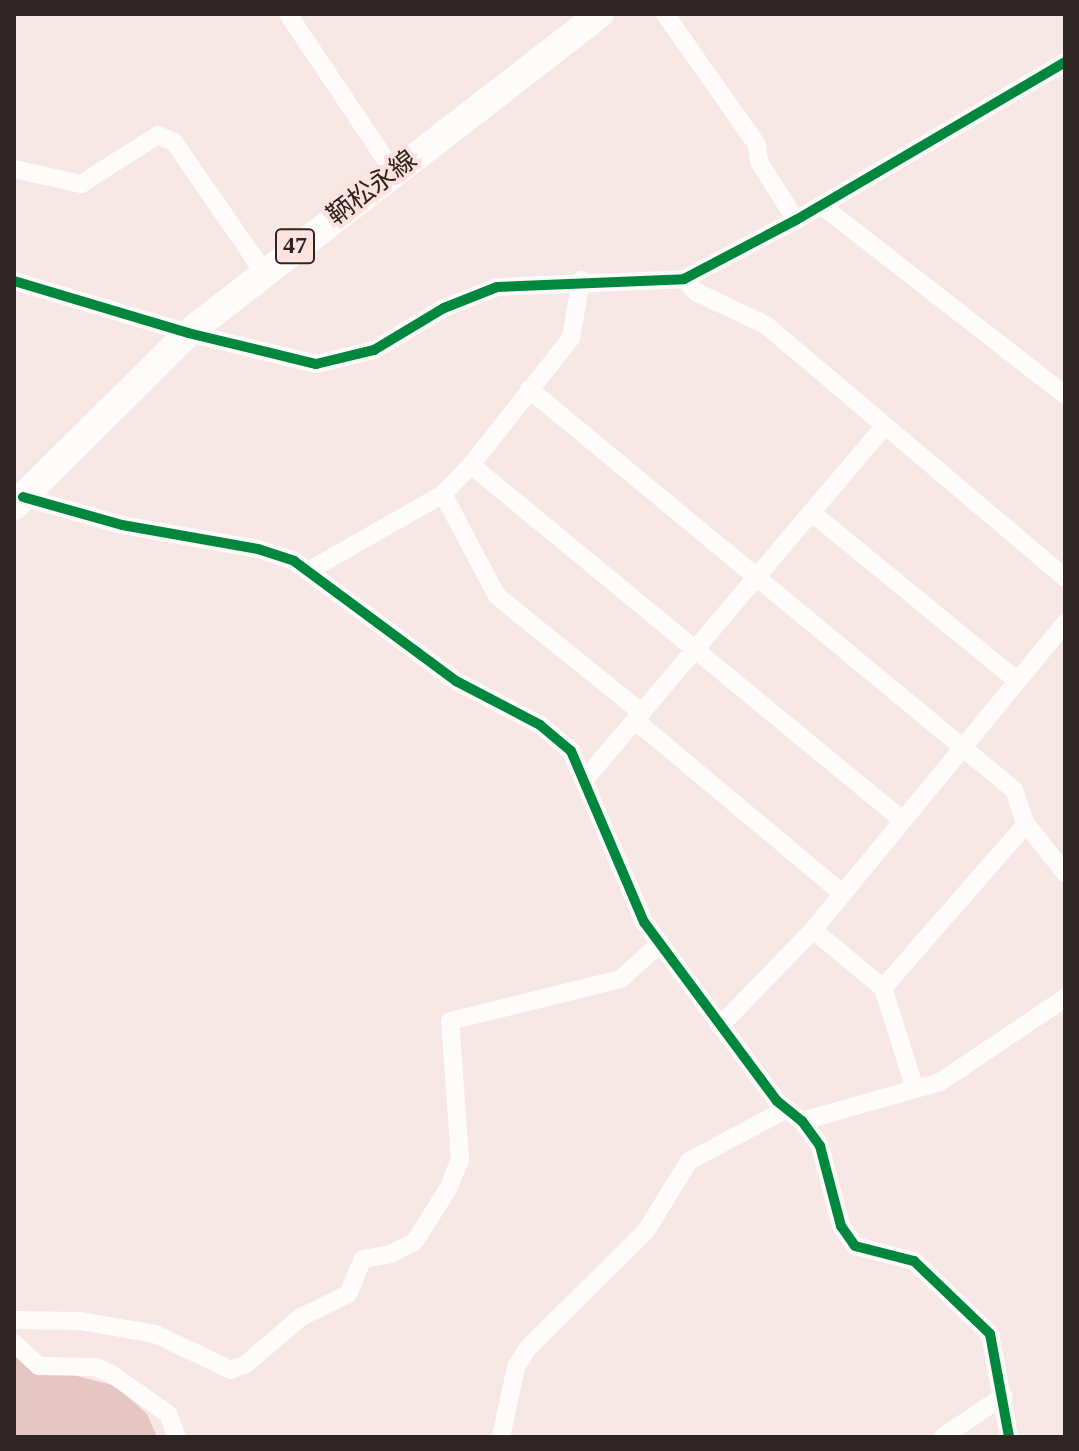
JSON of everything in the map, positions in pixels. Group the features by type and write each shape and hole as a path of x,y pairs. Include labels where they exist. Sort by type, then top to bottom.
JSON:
{"main road":[{"name":"鞆松永線","path":"19,501 188,333 263,271 600,14"}],"street":[{"path":"288,14 393,171"},
{"path":"665,14 757,145 759,162 796,220"},
{"path":"14,281 188,333 316,364 374,350 444,308 497,287 581,280 684,279 796,220 1065,62"},
{"path":"14,169 81,184 158,135 174,142 263,271"},
{"path":"821,205 1065,395"},
{"path":"684,279 696,292 766,325 1065,578"},
{"path":"310,570 443,494 471,465 571,338 581,280"},
{"path":"529,389 1014,790 1026,824 1065,873"},
{"path":"586,778 884,427"},
{"path":"471,465 901,819"},
{"path":"443,494 497,596 842,893"},
{"path":"19,501 122,525 258,549 310,570 456,681 540,725 571,751 586,778 644,922 720,1026 820,1146 841,1226 855,1246 914,1261 990,1334 1009,1437"},
{"path":"811,512 1015,679"},
{"path":"720,1026 813,930 960,746 1065,623"},
{"path":"883,988 1026,824"},
{"path":"813,930 883,988 914,1086"},
{"path":"14,1320 80,1321 155,1334 231,1370 246,1364 301,1317 348,1294 363,1259 415,1241 448,1189 460,1159 450,1021 621,979 659,944"},
{"path":"802,1121 951,1075 1065,998"},
{"path":"501,1437 516,1367 528,1348 646,1231 689,1161 787,1109"},
{"path":"14,1343 39,1366 96,1367 113,1375 168,1414 177,1437"},
{"path":"943,1437 1003,1396"}],"shaded area":[{"path":"14,1350 46,1368 116,1386 147,1414 157,1437 14,1437"}],"cycle path":[{"path":"14,281 188,333 316,364 374,350 444,308 497,287 684,279 796,220 1065,62"},
{"path":"23,497 122,525 258,549 294,561 456,681 540,725 571,751 644,922 777,1101 802,1121 820,1146 841,1226 855,1246 914,1261 990,1334 1009,1437"}]}
